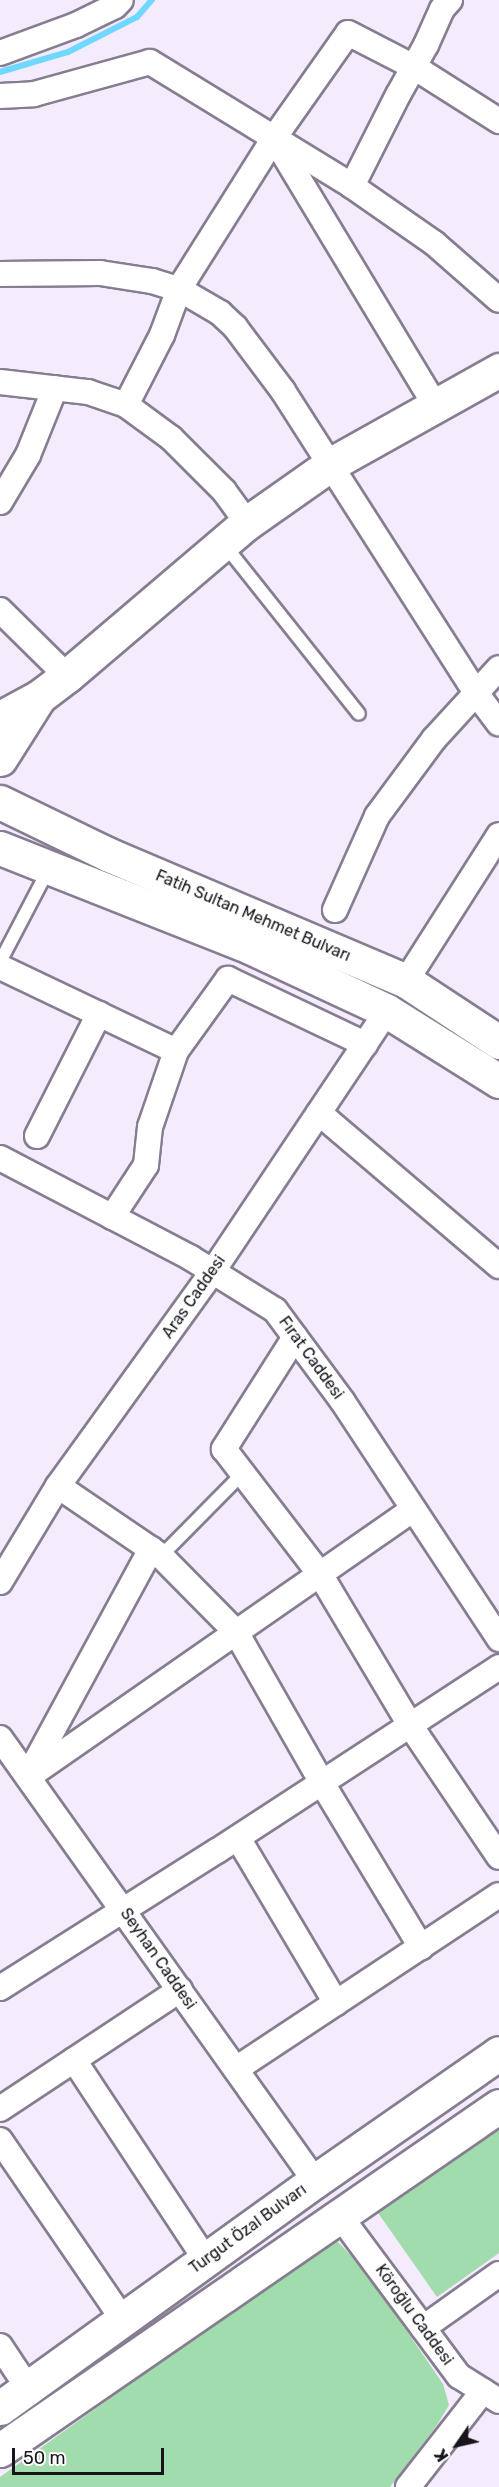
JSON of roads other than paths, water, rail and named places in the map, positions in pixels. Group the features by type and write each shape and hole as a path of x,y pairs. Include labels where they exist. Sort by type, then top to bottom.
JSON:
{"street":[{"path":"0,52 76,25 115,6 121,0"},
{"path":"352,186 442,9 450,0"},
{"path":"126,405 162,335 179,289 274,138 348,33 414,67 499,121"},
{"path":"0,96 34,94 150,62 352,186 434,243 499,300"},
{"path":"274,138 435,405"},
{"path":"0,274 100,273 179,289 200,299 235,327 283,391 476,693 499,723"},
{"path":"0,718 39,697 67,676 235,533 331,464 499,370"},
{"path":"0,382 88,392 126,405 171,438 224,491 235,533"},
{"path":"0,502 28,454 55,388"},
{"path":"0,610 67,676"},
{"path":"335,910 377,816 435,739 499,668"},
{"path":"0,759 39,697"},
{"name":"Fatih Sultan Mehmet Bulvarı","path":"0,802 107,854 406,981 499,1042"},
{"path":"406,981 499,835"},
{"name":"Fatih Sultan Mehmet Bulvarı","path":"0,848 250,947 387,1011 499,1082"},
{"path":"0,967 176,1051"},
{"path":"111,1217 146,1165 150,1127 176,1051 228,979 365,1044"},
{"name":"Aras Caddesi","path":"0,1582 58,1486 213,1271 387,1011"},
{"path":"37,1136 99,1014"},
{"path":"319,1113 499,1266"},
{"name":"Fırat Caddesi","path":"0,1158 213,1271 275,1310 343,1402 499,1640"},
{"path":"295,1337 224,1449 320,1574 410,1725 499,1857"},
{"path":"58,1486 156,1553 236,1632 322,1783 421,1947"},
{"path":"28,1777 413,1509"},
{"path":"28,1777 156,1553"},
{"path":"0,1988 238,1838 499,1667"},
{"name":"Seyhan Caddesi","path":"0,1738 315,2181"},
{"path":"238,1838 336,2003"},
{"path":"236,2069 499,1895"},
{"path":"0,2109 180,1990"},
{"name":"Turgut Özal Bulvarı","path":"0,2408 124,2321 315,2181 499,2053"},
{"path":"74,2060 206,2260"},
{"path":"0,2450 499,2106"},
{"path":"0,2140 124,2321"},
{"name":"Köroğlu Caddesi","path":"340,2216 459,2376 491,2396"},
{"path":"423,2328 499,2274"},
{"path":"0,2346 28,2388"},
{"path":"408,2487 491,2396"}],"lane":[{"path":"235,533 358,714"},
{"path":"0,962 49,868"},
{"path":"156,1553 243,1473"}],"waterway":[{"path":"0,72 68,52 137,17 152,0"}]}
